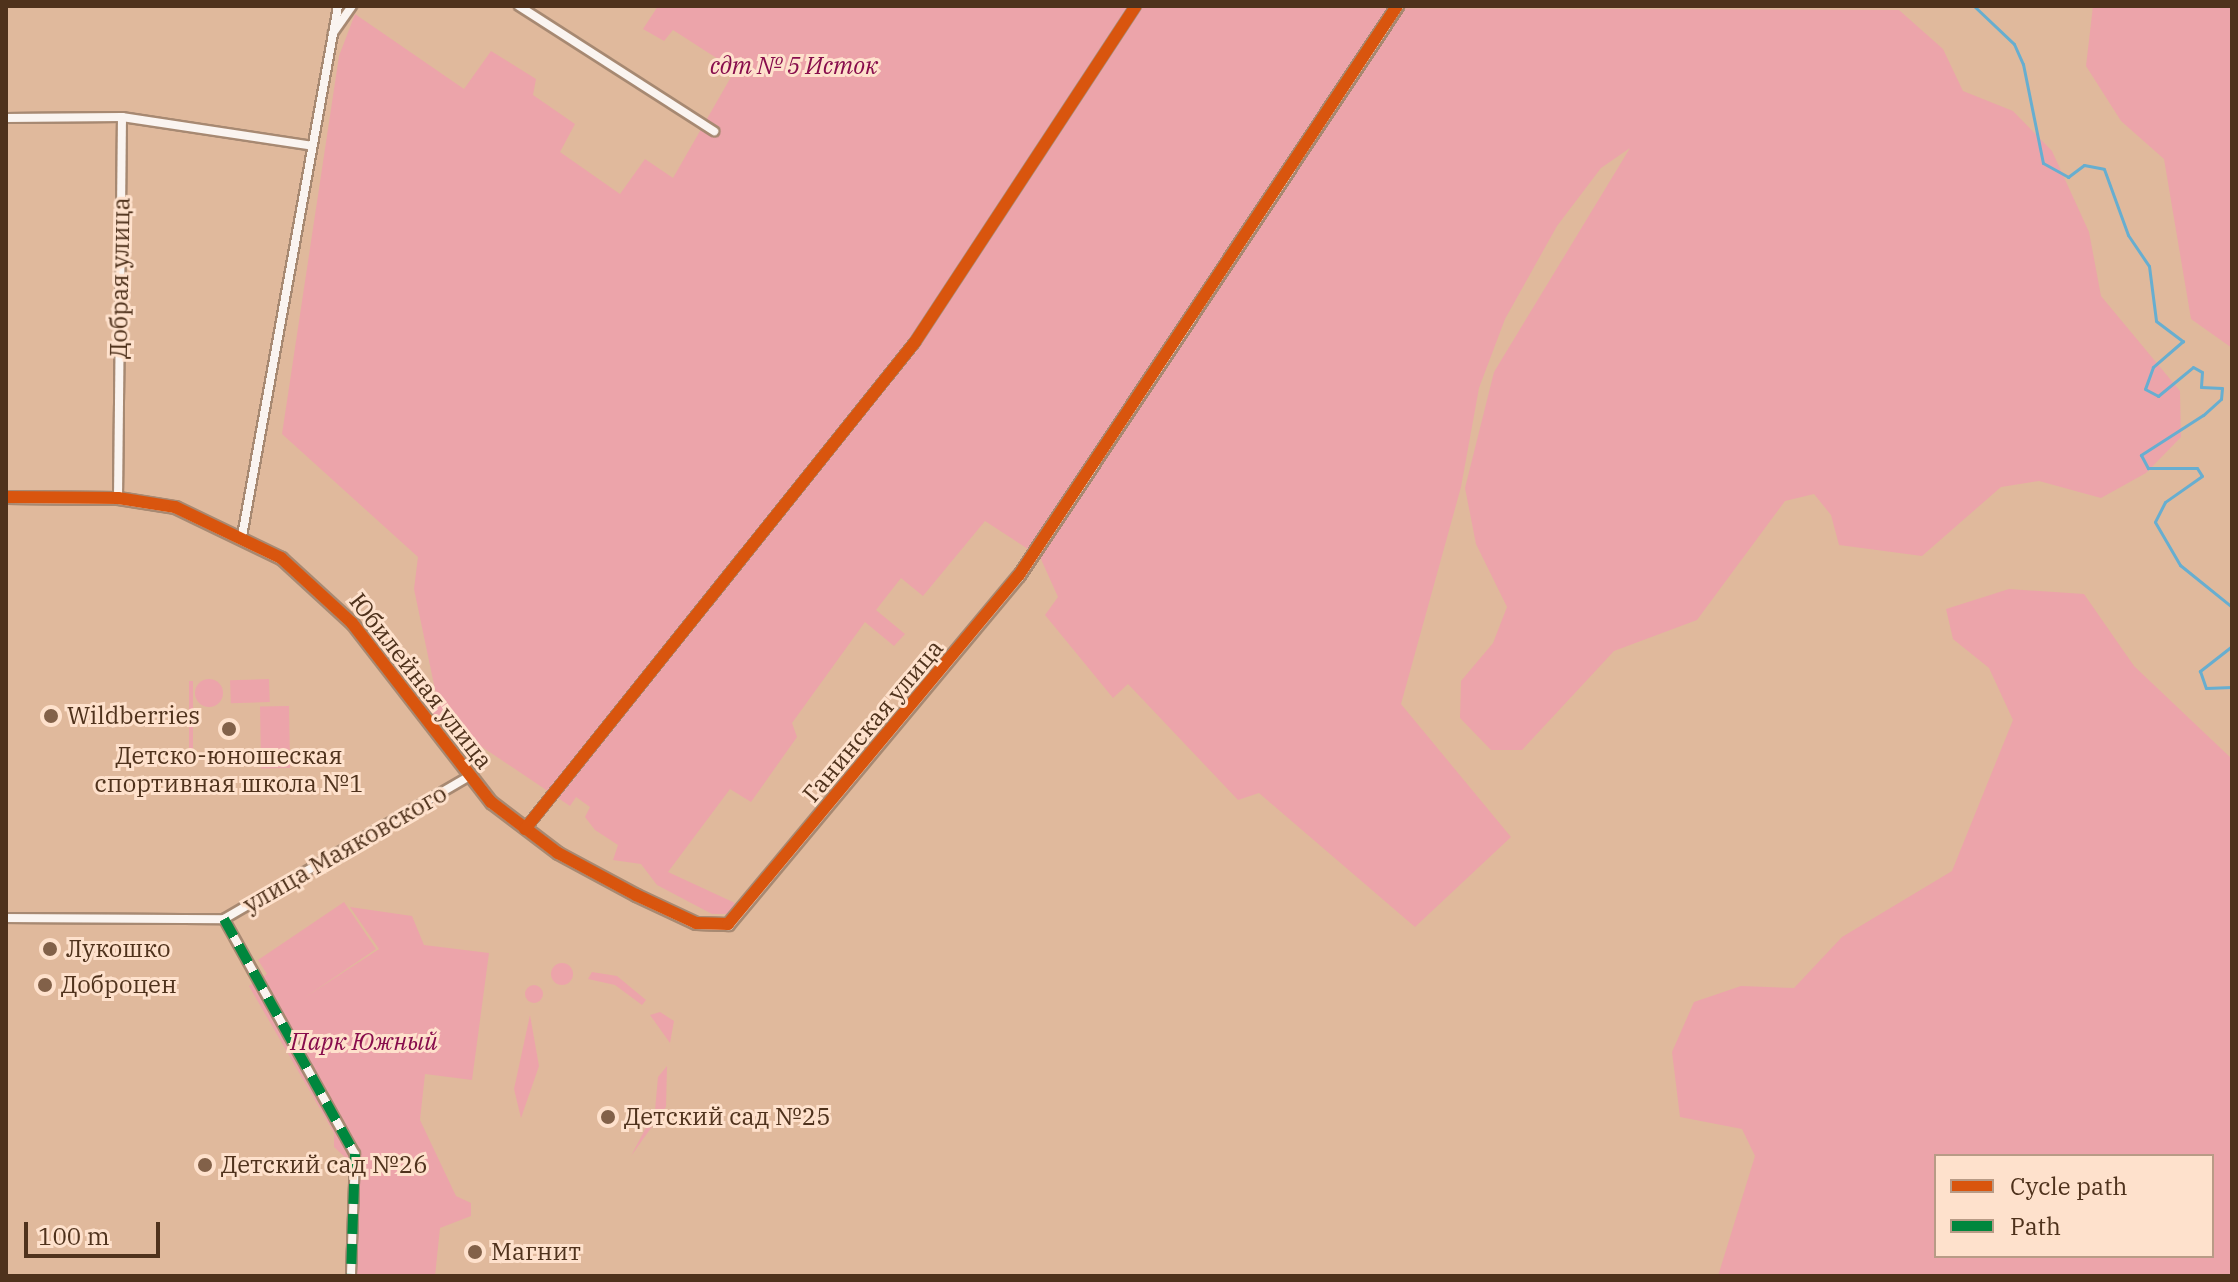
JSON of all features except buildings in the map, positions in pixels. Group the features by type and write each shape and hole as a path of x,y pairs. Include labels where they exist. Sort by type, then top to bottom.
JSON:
{"street":[{"path":"242,536 308,145 335,6"},
{"path":"330,37 352,6"},
{"path":"519,6 714,131"},
{"path":"525,829 915,342 1136,6"},
{"name":"Ганинская улица","path":"739,918 1036,549 1397,6"},
{"path":"6,118 122,117 308,145"},
{"name":"Добрая улица","path":"118,498 122,117"},
{"name":"Юбилейная улица","path":"6,497 118,498 175,507 242,536 295,568 352,623 466,778 525,829 686,920 713,926 739,918"},
{"name":"улица Маяковского","path":"6,918 224,919 466,778"},
{"name":"улица Маяковского","path":"224,919 355,1154 351,1276"}],"green space":[{"name":"сдт № 5 Исток","path":"658,6 1899,10 1943,49 1963,91 2013,111 2052,151 2089,232 2101,296 2180,391 2181,437 2146,473 2101,498 2039,481 2001,487 1922,556 1839,545 1831,515 1814,494 1785,501 1697,620 1614,651 1522,750 1491,750 1460,718 1461,681 1493,643 1507,607 1476,544 1465,488 1494,372 1630,148 1601,168 1557,226 1505,319 1479,388 1461,487 1401,704 1511,837 1415,927 1259,793 1238,800 1128,684 1113,698 1045,615 1058,597 1040,557 985,521 923,596 901,578 876,610 905,634 894,646 865,622 792,723 797,737 751,802 730,789 668,872 735,903 728,914 712,914 657,885 641,864 613,860 618,845 595,830 585,817 590,807 576,797 570,806 430,712 437,699 414,589 418,557 282,434 339,56 355,14 464,89 491,51 536,79 533,95 575,124 560,152 620,194 645,159 673,178 735,70 673,30 664,41 643,29"},
{"path":"2093,6 2232,6 2232,348 2191,319 2164,159 2121,121 2086,66"},
{"path":"2009,589 2084,594 2134,666 2232,759 2232,1276 1718,1276 1755,1156 1742,1129 1680,1117 1672,1052 1694,1002 1741,986 1794,988 1842,937 1952,871 2013,720 1989,668 1953,639 1946,609"},
{"path":"209,679 219,683 223,693 219,703 209,707 199,703 195,693 199,683"},
{"path":"269,679 270,702 231,703 230,680"},
{"path":"189,681 193,681 193,757 189,757"},
{"path":"289,706 290,768 261,768 260,707"},
{"name":"Парк Южный","path":"344,902 376,949 304,998 379,949 350,907 412,916 424,945 489,953 472,1080 425,1074 420,1120 456,1196 471,1203 471,1216 440,1228 435,1276 345,1276 356,1181 350,1162 334,1147 334,1133 249,986 267,974 258,960"},
{"path":"562,963 570,966 573,974 570,982 562,985 554,982 551,974 554,966"},
{"path":"592,972 617,976 646,1000 642,1005 615,985 588,979"},
{"path":"534,985 543,994 534,1003 525,994"},
{"path":"660,1012 674,1021 670,1043 650,1015"},
{"path":"530,1015 539,1066 521,1118 514,1089"},
{"path":"667,1066 666,1107 631,1156 655,1110 658,1077"}],"waterway":[{"path":"1974,6 2014,44 2023,64 2043,163 2068,177 2084,165 2104,169 2128,235 2149,266 2156,321 2183,341 2153,367 2145,389 2158,396 2193,367 2202,372 2201,387 2222,388 2221,399 2203,415 2141,455 2148,468 2197,468 2202,476 2165,502 2155,522 2180,565 2232,607"},
{"path":"2232,646 2200,671 2206,688 2232,687"}],"marked path":[{"path":"224,919 355,1154 351,1276"}],"cycle path":[{"path":"525,829 915,342 1136,6"},
{"path":"6,497 118,498 175,507 281,558 352,623 491,802 558,853 636,895 696,923 728,924 1019,575 1397,6"}],"place":[{"name":"Wildberries","path":"51,716"},
{"name":"Детско-юношеская спортивная школа №1","path":"229,729"},
{"name":"Лукошко","path":"50,949"},
{"name":"Доброцен","path":"45,985"},
{"name":"Детский сад №25","path":"608,1117"},
{"name":"Детский сад №26","path":"205,1165"},
{"name":"Магнит","path":"475,1252"}]}
